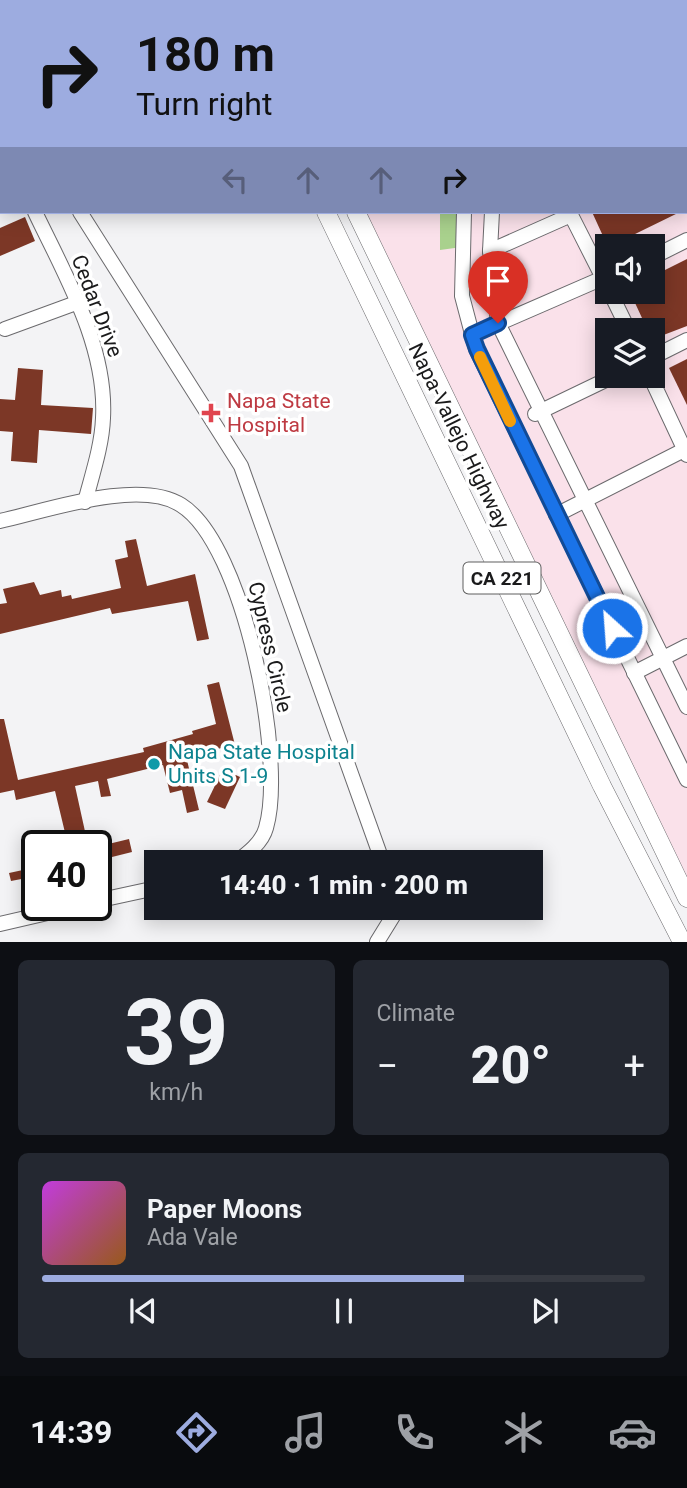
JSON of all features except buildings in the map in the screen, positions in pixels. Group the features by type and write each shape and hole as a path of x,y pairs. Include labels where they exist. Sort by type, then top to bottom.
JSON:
{"main road":[{"name":"Napa-Vallejo Highway","path":"327,214 602,786 682,942"},
{"name":"Napa-Vallejo Highway","path":"357,214 687,898"}],"street":[{"name":"Cedar Drive","path":"36,214 94,346 103,397 102,431 85,502"},
{"path":"81,214 246,477 378,850"},
{"path":"464,214 461,284 472,335 556,515 687,780"},
{"path":"492,214 490,251 498,323 538,413 687,707"},
{"path":"490,251 571,215 595,260"},
{"path":"665,251 687,240"},
{"path":"472,335 595,287"},
{"path":"5,329 76,303"},
{"path":"665,351 687,340"},
{"path":"538,413 595,385"},
{"path":"556,515 686,452 656,388"},
{"name":"Cypress Circle","path":"0,521 85,502 153,494 181,505 216,543 231,575 243,611 259,689 271,772 271,805 265,831 252,850"},
{"path":"634,673 687,646"},
{"path":"112,898 144,891"},
{"path":"0,924 21,919"},
{"path":"377,942 391,920"}],"shaded area":[{"path":"357,214 687,214 687,898"}],"green space":[{"path":"440,214 464,214 462,247 440,250"}],"slow traffic":[{"path":"480,357 510,421"}],"place":[{"name":"Napa State Hospital","path":"211,413"},
{"name":"Napa State Hospital Units S 1-9","path":"154,764"}],"route":[{"path":"498,323 472,335 477,349 612,628"}]}
